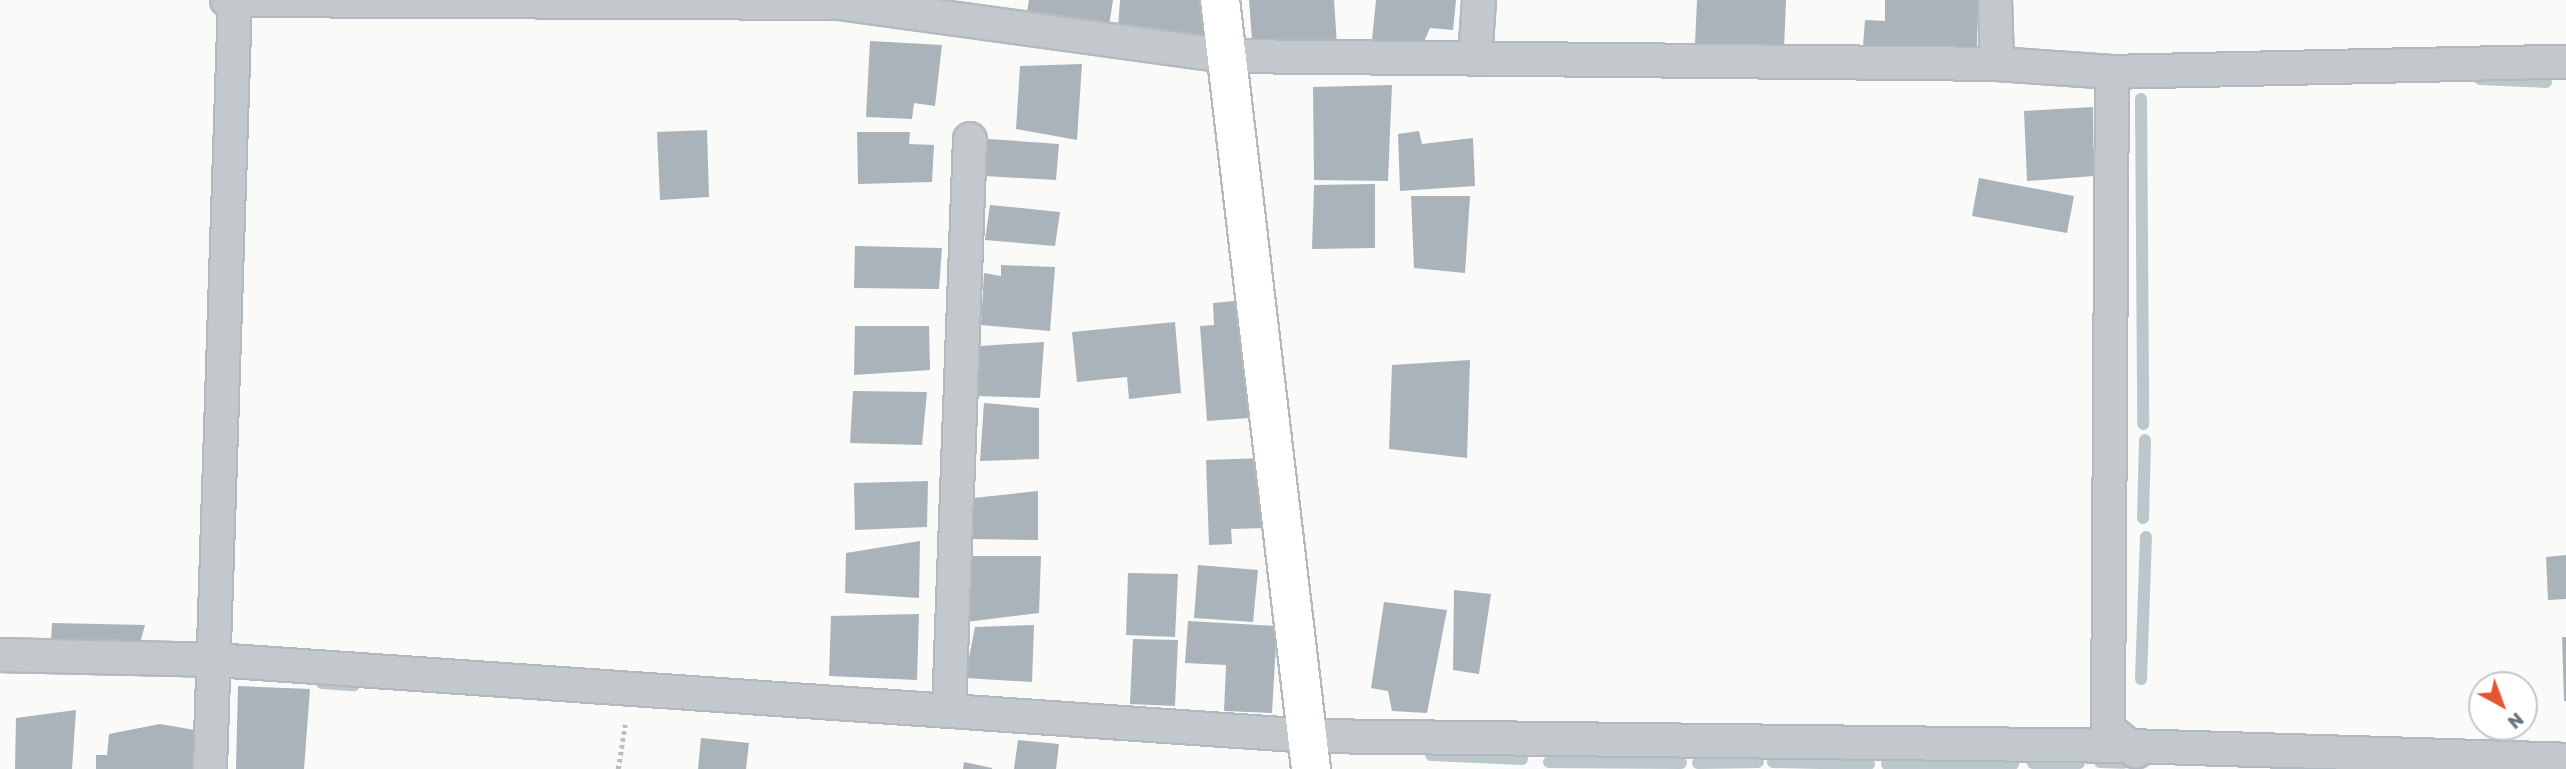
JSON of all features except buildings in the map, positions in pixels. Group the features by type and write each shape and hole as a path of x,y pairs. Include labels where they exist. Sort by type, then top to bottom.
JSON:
{"street":[{"path":"227,0 840,3 1226,56 1997,64 2108,72 2566,62"},
{"path":"210,769 235,0"},
{"path":"1220,0 1310,753"},
{"path":"1475,59 1479,0"},
{"path":"1995,0 1997,64"},
{"path":"2108,72 2108,729 2158,769"},
{"path":"949,711 970,139"},
{"path":"0,655 215,660 949,711 1310,753 2129,746 2566,760"}],"waterway":[{"path":"2480,79 2546,82"},
{"path":"2141,99 2143,424"},
{"path":"2143,518 2145,440"},
{"path":"2141,679 2146,537"},
{"path":"322,683 354,685"},
{"path":"1431,755 1522,759"},
{"path":"1549,762 1681,763"},
{"path":"1698,763 1758,762"},
{"path":"1773,762 1869,764"},
{"path":"2100,762 2123,763"},
{"path":"2033,763 2079,763"},
{"path":"1887,764 2013,764"}]}
